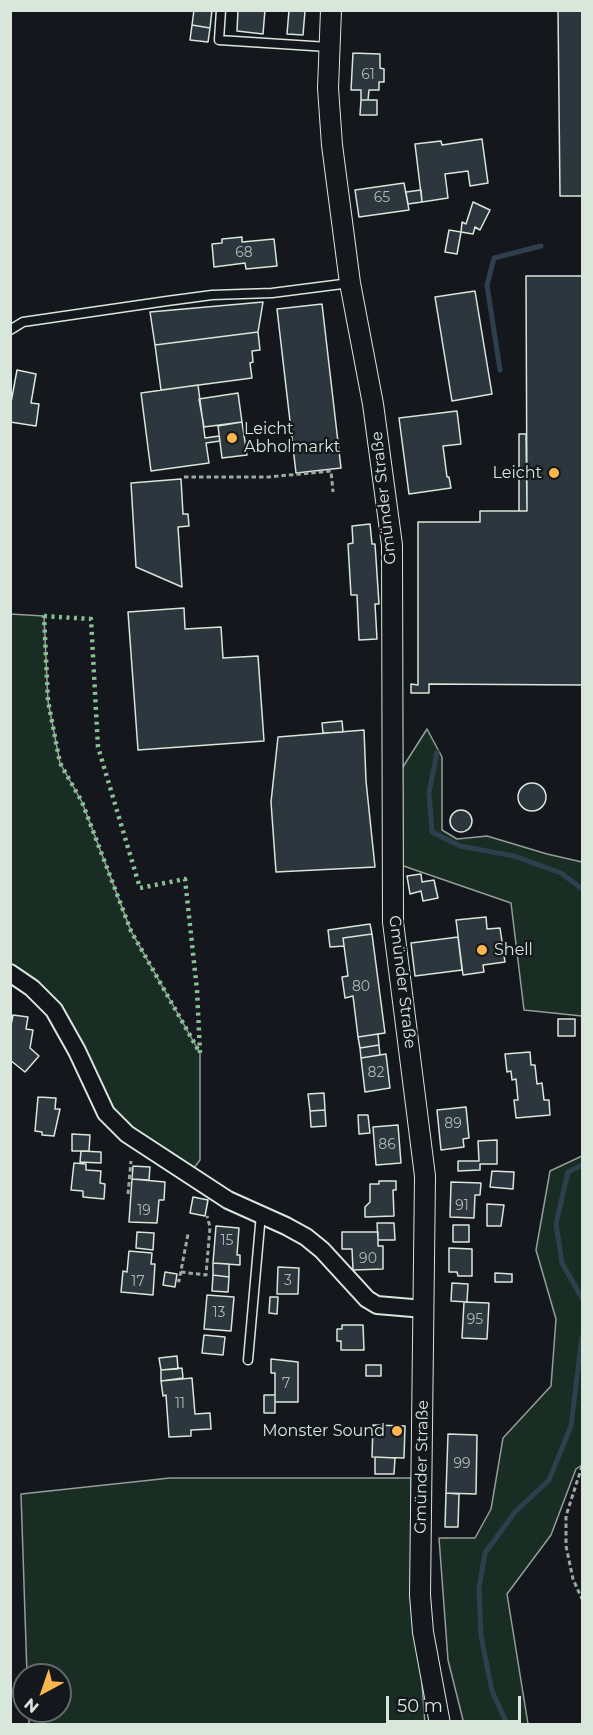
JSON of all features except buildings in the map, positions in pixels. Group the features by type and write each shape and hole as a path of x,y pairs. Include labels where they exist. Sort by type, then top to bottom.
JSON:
{"street":[{"name":"Gmünder Straße","path":"331,10 328,88 332,145 350,283 374,404 392,545 393,922 425,1176 420,1595 423,1632 440,1725"},
{"path":"10,973 32,988 54,1010 77,1051 106,1113 127,1134 228,1200 286,1226 314,1243 367,1299 377,1305 424,1309"}],"lane":[{"path":"221,10 219,40 328,47"},
{"path":"10,330 23,322 167,301 212,295 272,293 350,283"},
{"path":"248,1360 261,1214"}],"path":[{"path":"184,477 269,477 331,471 333,492"},
{"path":"128,1194 131,1161"},
{"path":"181,1272 206,1275 210,1227 207,1216"},
{"path":"177,1280 179,1281 188,1234"},
{"path":"582,1466 566,1516 566,1546 573,1579 582,1599"}],"green space":[{"path":"10,614 44,616 48,701 60,763 82,802 131,931 200,1053 200,1160 194,1168 112,1116 82,1051 11,969"},
{"path":"427,729 442,757 442,830 457,839 487,836 582,862 582,1016 524,1010 511,903 392,862 401,770"},
{"path":"582,1156 582,1465 576,1469 551,1535 507,1594 528,1724 464,1724 448,1660 439,1538 475,1538 491,1509 503,1438 551,1386 556,1319 536,1250 550,1171"},
{"path":"170,1478 411,1478 411,1538 425,1724 29,1724 72,1723 72,1663 27,1663 21,1494"}],"waterway":[{"path":"500,370 487,285 494,258 541,246"},
{"path":"437,752 429,793 432,832 460,846 514,856 561,873 582,889"},
{"path":"582,1165 568,1172 556,1224 562,1263 582,1298"},
{"path":"507,1724 492,1691 481,1636 479,1588 485,1553 515,1512 549,1480 571,1426 582,1337"}],"hedge":[{"path":"44,616 91,619 98,747 140,888 185,879 197,990 200,1053 131,931 82,802 60,763 48,701 44,616"}],"place":[{"name":"Leicht Abholmarkt","path":"232,438"},
{"name":"Leicht","path":"554,473"},
{"name":"Shell","path":"482,950"},
{"name":"Monster Sound","path":"397,1431"}]}
